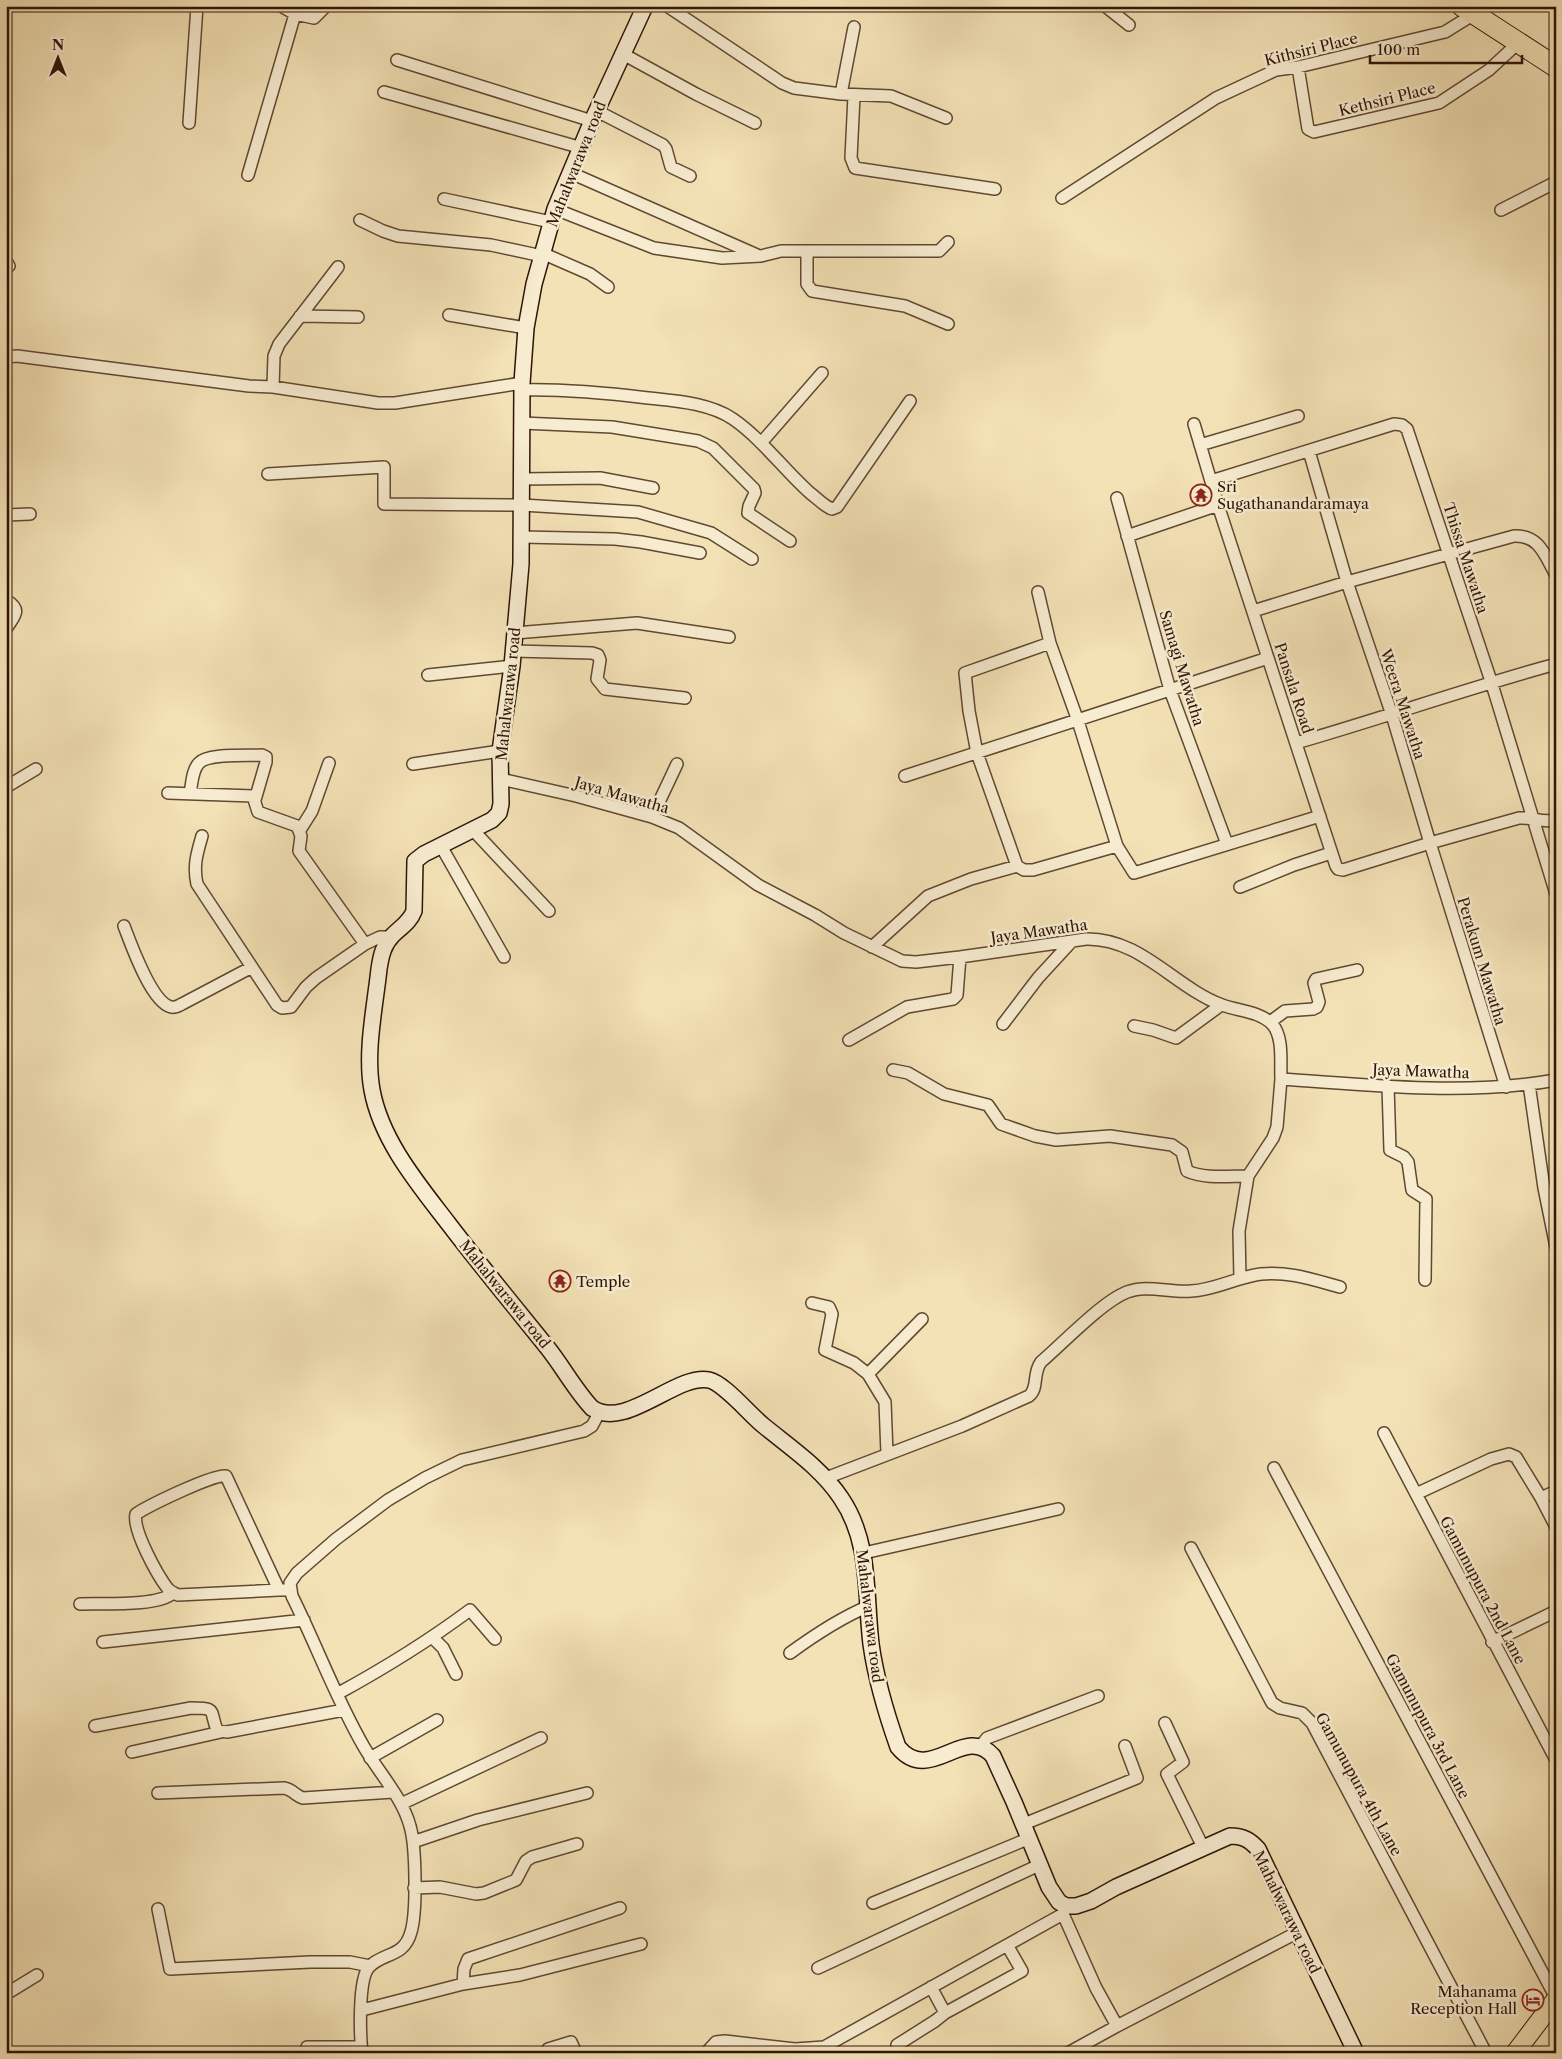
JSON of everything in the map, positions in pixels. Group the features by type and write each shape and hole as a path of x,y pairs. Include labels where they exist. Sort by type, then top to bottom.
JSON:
{"highway":[{"path":"1471,9 1518,43 1556,67"},
{"path":"1471,9 1493,18 1556,53"}],"main road":[{"path":"1515,2053 1556,1999"}],"street":[{"path":"188,122 197,6"},
{"path":"281,6 295,14 314,18 326,6"},
{"name":"Mahalwarawa road","path":"645,6 594,116 553,215 534,284 526,328 522,386 522,564 513,659 500,751 502,804 499,813 492,820 424,854 415,861 414,911 411,918 391,937 381,954 370,1054 372,1092 386,1132 426,1195 551,1352 586,1402 599,1413 617,1413 633,1408 689,1383 709,1380 720,1385 754,1417 826,1478 842,1499 858,1530 864,1553 871,1642 879,1690 898,1747 912,1759 923,1761 966,1747 980,1747"},
{"path":"667,6 782,83 794,88 854,96 891,96 946,118"},
{"path":"1105,6 1129,26"},
{"name":"Kithsiri Place","path":"1062,198 1216,98 1276,70 1298,67 1445,32 1471,9"},
{"path":"248,176 295,14"},
{"path":"841,94 854,27"},
{"name":"Kethsiri Place","path":"1298,67 1308,129 1314,132 1439,103 1490,70 1518,43"},
{"path":"623,54 696,94 755,123"},
{"path":"397,60 594,116 663,145 671,167 690,176"},
{"path":"384,92 582,148"},
{"path":"854,96 851,158 855,168 995,189"},
{"path":"571,173 761,256"},
{"path":"1501,210 1556,182"},
{"path":"444,199 553,215 654,248 722,258 761,256 781,251 939,251 948,242"},
{"path":"360,220 398,236 443,242 491,245 542,254 590,274 608,286"},
{"path":"807,251 807,284 812,291 905,306 948,324"},
{"path":"273,387 275,350 338,267"},
{"path":"449,315 526,328"},
{"path":"300,316 358,317"},
{"path":"6,357 17,356 249,386 273,387 378,403 395,403 522,386 679,401 711,409 733,419 806,489 827,507 834,508 910,401"},
{"path":"761,444 822,373"},
{"path":"1200,445 1298,416"},
{"path":"522,423 612,427 698,441 713,448 754,489 755,493 748,513 790,541"},
{"name":"Pansala Road","path":"1194,424 1218,505 1336,866 1338,869 1343,870 1430,843"},
{"name":"Thissa Mawatha","path":"1212,482 1394,424 1402,425 1410,435 1491,681 1556,894"},
{"name":"Weera Mawatha","path":"1309,451 1347,582 1392,715 1430,843"},
{"path":"268,474 384,467 384,504 522,505 638,512 711,533 752,559"},
{"path":"522,479 600,478 653,488"},
{"name":"Samagi Mawatha","path":"1117,498 1170,690 1227,844"},
{"path":"1128,536 1218,505"},
{"path":"6,515 30,514"},
{"path":"1253,611 1347,582 1514,536 1526,536 1540,548 1556,575"},
{"path":"522,537 615,539 700,553"},
{"path":"1038,592 1050,644 1078,721 1117,846 1134,873 1320,816"},
{"path":"6,600 14,605 16,610 6,629"},
{"path":"515,633 637,622 729,637"},
{"path":"1050,644 965,673 969,711 977,753 1018,866 1024,870 1033,870 1117,846"},
{"path":"428,675 513,659 592,653 598,655 600,660 597,679 605,689 684,698"},
{"path":"905,776 1268,658"},
{"path":"1296,743 1392,715 1491,681 1556,664"},
{"path":"413,764 500,751"},
{"path":"190,794 195,770 200,762 209,758 262,755 266,757 266,762 255,800"},
{"path":"329,763 312,811 300,830 299,851 365,944"},
{"path":"652,817 677,764"},
{"path":"6,787 36,770"},
{"name":"Jaya Mawatha","path":"501,779 576,796 652,817 686,833 758,885 872,948 910,962 1099,939 1126,946 1221,1005 1254,1014 1270,1022"},
{"path":"168,793 250,794 255,800 258,812 292,823 300,830"},
{"path":"1430,843 1519,818 1546,822 1556,820"},
{"path":"474,830 549,912"},
{"path":"202,836 194,872 198,884 277,1005 286,1009 297,1002 306,987 316,978 365,944 380,937 391,937"},
{"name":"Perakum Mawatha","path":"1430,843 1506,1087"},
{"path":"441,846 504,957"},
{"path":"1240,887 1294,865 1331,853"},
{"path":"872,948 928,896 972,879 1018,866"},
{"path":"124,926 144,976 162,1001 169,1006 174,1007 182,1004 252,967"},
{"path":"1003,1024 1038,978 1072,941"},
{"path":"849,1040 907,1007 953,999 957,994 960,957"},
{"path":"1240,1279 1239,1231 1248,1176 1273,1138 1277,1127 1281,1079 1279,1041 1276,1030 1270,1022 1285,1011 1317,1006 1319,1002 1314,983 1316,979 1357,970"},
{"path":"1134,1026 1154,1030 1176,1038 1221,1005"},
{"path":"892,1070 908,1073 944,1094 988,1105 1001,1124 1035,1136 1056,1140 1110,1136 1160,1142 1178,1148 1182,1152 1187,1171 1190,1173 1248,1176"},
{"name":"Jaya Mawatha","path":"1281,1079 1388,1086 1506,1087 1556,1080"},
{"path":"1529,1084 1544,1188 1556,1246"},
{"path":"1388,1086 1390,1150 1404,1157 1408,1162 1412,1190 1426,1199 1425,1280"},
{"path":"826,1478 962,1426 1029,1396 1034,1389 1035,1372 1041,1362 1109,1302 1126,1292 1142,1288 1192,1291 1262,1274 1293,1274 1340,1287"},
{"path":"812,1303 829,1307 832,1314 825,1350 854,1363 868,1374 885,1402 888,1454"},
{"path":"868,1374 922,1319"},
{"path":"285,1590 296,1574 336,1539 388,1500 425,1478 462,1460 584,1431 592,1426 599,1413"},
{"name":"Gamunupura 2nd Lane","path":"1384,1433 1492,1642 1556,1760"},
{"path":"1416,1494 1491,1459 1509,1454 1516,1457 1556,1527"},
{"name":"Gamunupura 3rd Lane","path":"1274,1468 1556,1999"},
{"path":"285,1590 178,1595 173,1593 148,1553 138,1530 136,1514 204,1481 222,1475 229,1480 285,1590 304,1620 344,1710 370,1758 401,1804 410,1826 413,1842 414,1919 411,1933 405,1946 370,1966 365,1974 362,1986 362,2050 307,2047"},
{"path":"1541,1498 1556,1491"},
{"path":"864,1553 1058,1509"},
{"name":"Gamunupura 4th Lane","path":"1191,1548 1272,1703 1280,1708 1302,1713 1312,1723 1486,2053"},
{"path":"80,1604 145,1602 163,1599 173,1593"},
{"path":"790,1653 840,1618 869,1606"},
{"path":"337,1694 387,1667 433,1638 470,1610 495,1639"},
{"path":"1492,1642 1556,1611"},
{"path":"103,1642 304,1620"},
{"path":"433,1638 442,1648 456,1674"},
{"path":"1098,1696 987,1738 980,1747 988,1750 993,1756 1030,1838 1039,1865 1054,1895 1062,1904 1096,1988 1117,2026"},
{"path":"95,1726 191,1708 205,1708 211,1710 217,1730 222,1732"},
{"path":"132,1752 222,1732 344,1710"},
{"path":"370,1758 437,1720"},
{"path":"1165,1723 1183,1762 1166,1774 1203,1847"},
{"path":"401,1804 541,1738"},
{"path":"1024,1824 1138,1778 1125,1746"},
{"path":"158,1793 284,1788 292,1790 299,1797 303,1798 393,1792"},
{"path":"413,1842 478,1820 587,1793"},
{"name":"Mahalwarawa road","path":"1064,1910 1091,1901 1230,1836 1239,1836 1252,1842 1258,1849 1356,2053"},
{"path":"873,1903 1030,1838"},
{"path":"414,1888 440,1888 468,1893 484,1893 516,1880 526,1861 532,1857 576,1844"},
{"path":"818,1968 1039,1865"},
{"path":"464,1984 464,1969 468,1959 620,1908"},
{"path":"158,1909 170,1969 310,1962 350,1962 370,1966"},
{"path":"706,2053 716,2042 794,2049 824,2047 1007,1945 1064,1910"},
{"path":"1068,2053 1298,1932"},
{"path":"362,2010 464,1984 520,1975 641,1944"},
{"path":"898,2045 945,2013 1022,1971 1007,1945"},
{"path":"6,1994 37,1974"},
{"path":"931,1987 945,2013"},
{"path":"548,2049 572,2042 576,2053"}],"place":[{"name":"Sri Sugathanandaramaya","path":"1201,495"},
{"name":"Temple","path":"560,1281"},
{"name":"Mahanama Reception Hall","path":"1533,2000"}]}
